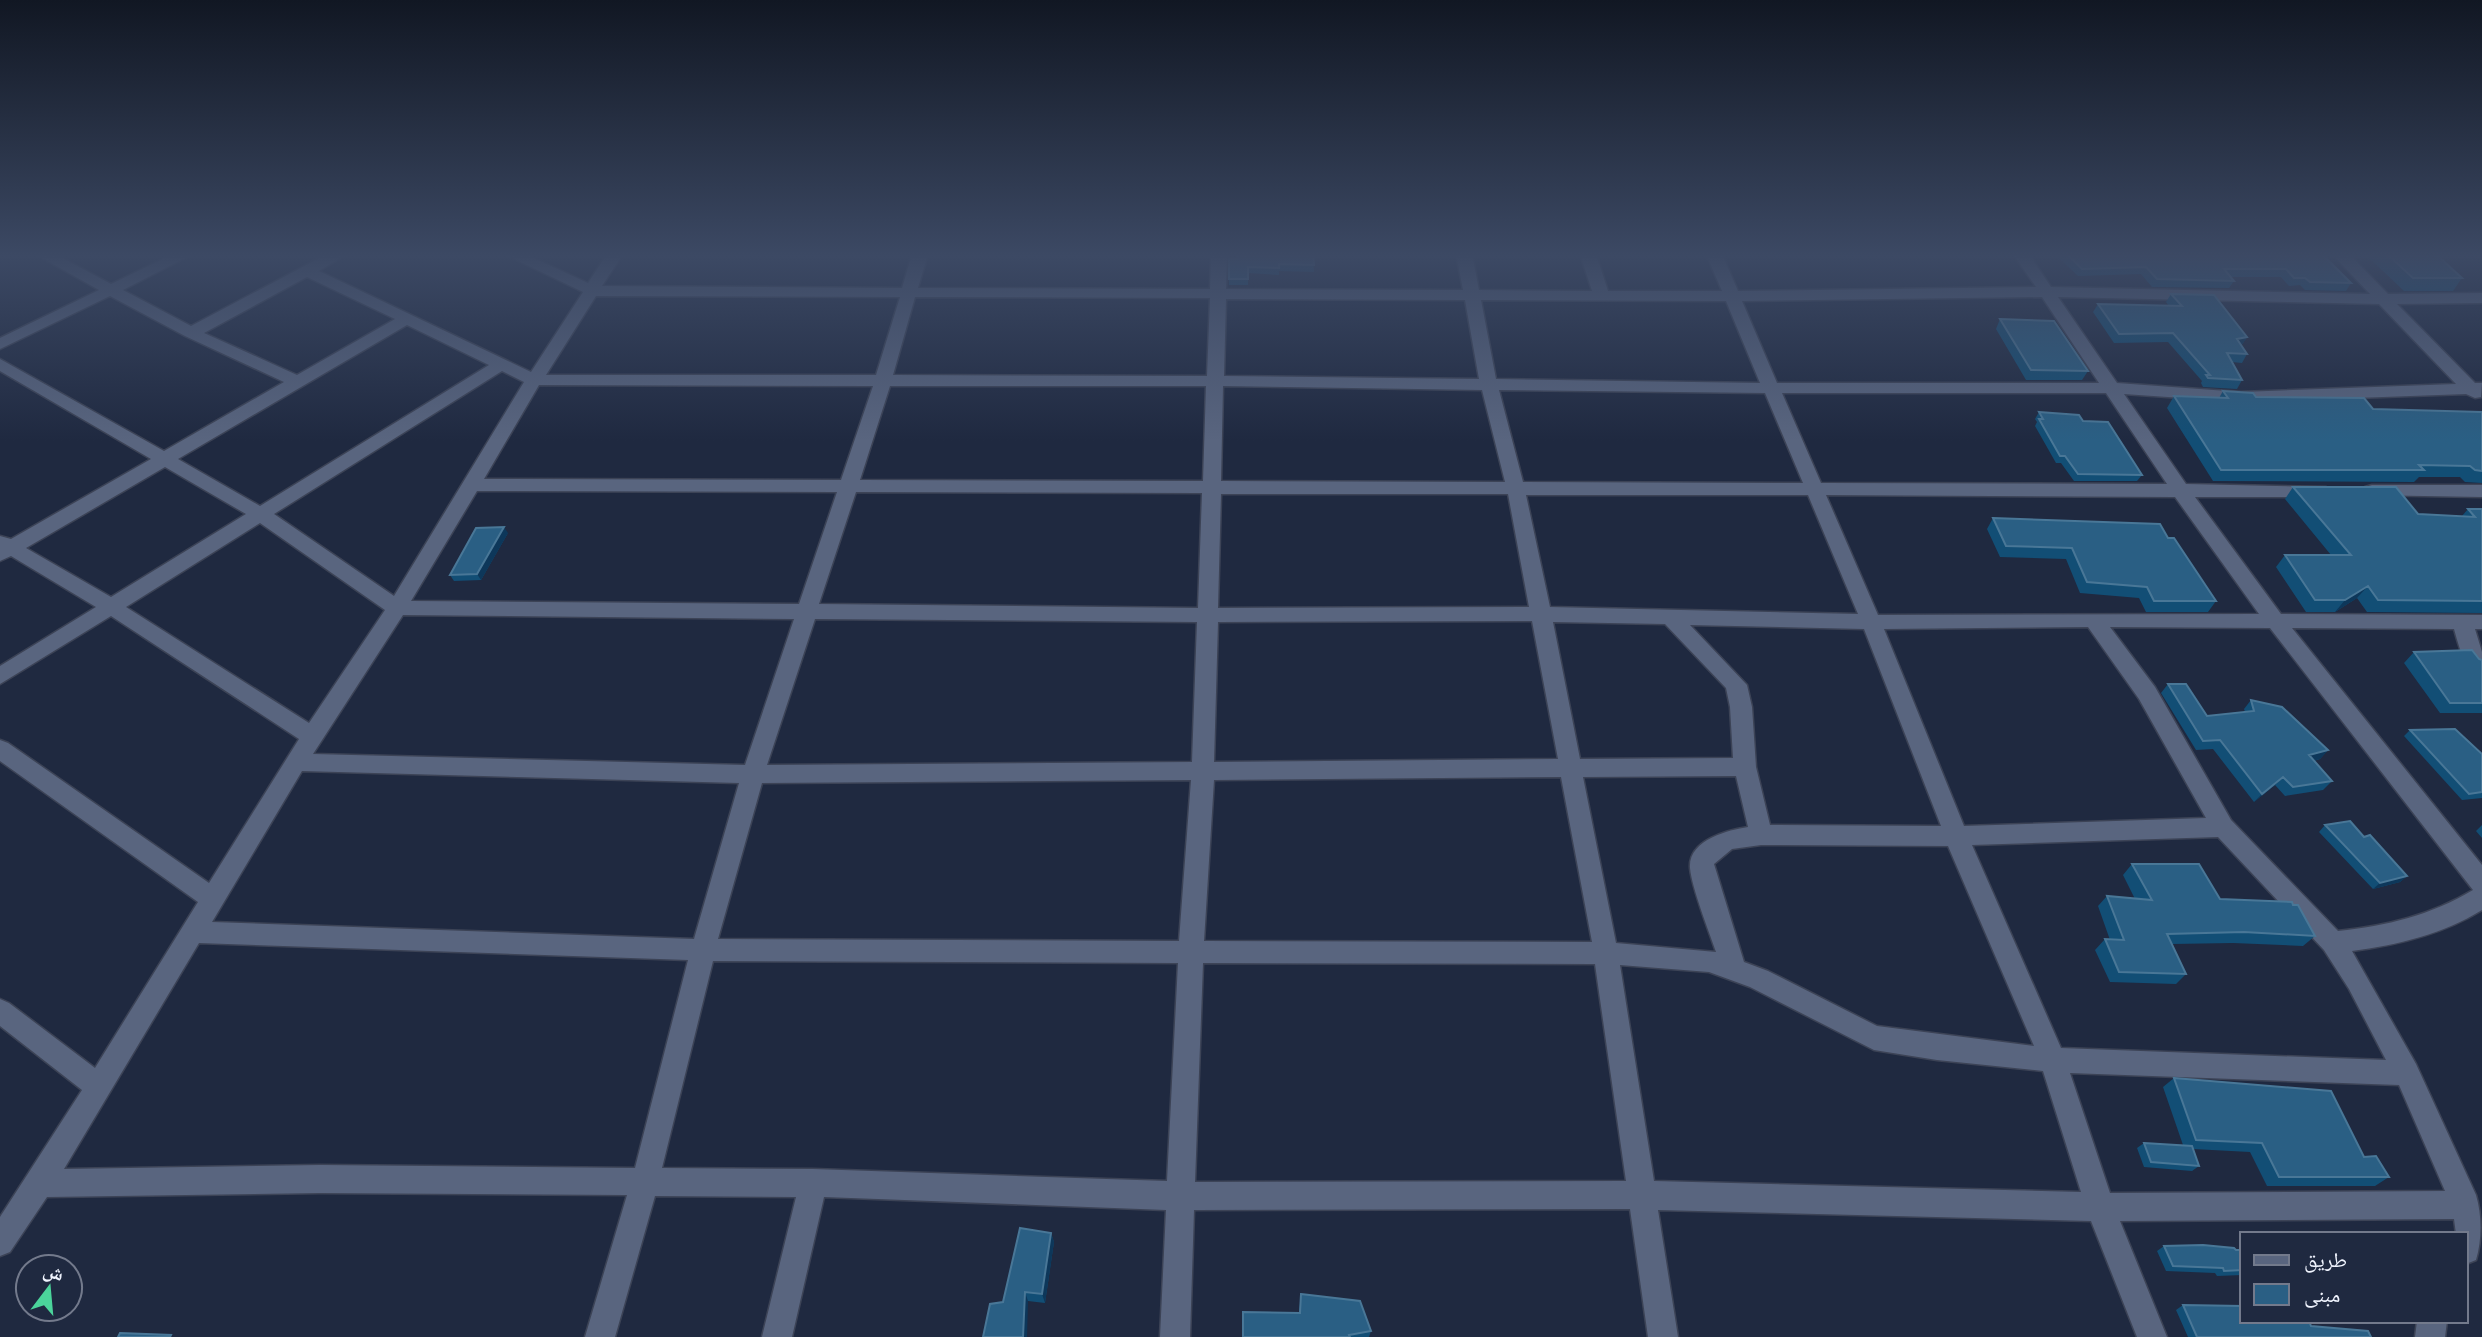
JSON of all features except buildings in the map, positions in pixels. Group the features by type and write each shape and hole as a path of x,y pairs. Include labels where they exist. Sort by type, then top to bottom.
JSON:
{"street":[{"path":"0,344 57,316"},
{"path":"159,316 297,382"},
{"path":"191,333 222,316"},
{"path":"398,316 503,363 534,380 1214,381 1770,388 2112,388 2241,397 2476,388"},
{"path":"4,1230 40,1183 312,736 397,608 534,380 576,316"},
{"path":"600,1337 645,1182 703,950 753,774 883,382 900,316"},
{"path":"1175,1337 1191,950 1203,772 1217,316"},
{"path":"1476,316 1489,385 1516,491 1606,953 1664,1337"},
{"path":"1740,316 1871,622 1956,836 2053,1060 2100,1207 2152,1337"},
{"path":"2064,316 2181,491 2276,622 2482,883"},
{"path":"2401,316 2476,388 2482,401"},
{"path":"4,548 405,320"},
{"path":"0,676 503,363"},
{"path":"0,365 260,514 397,608 1209,615 1541,614 1871,622 2472,622 2472,654 2482,666"},
{"path":"471,485 1516,491 2331,491"},
{"path":"2359,491 2482,491"},
{"path":"4,548 110,606 312,736"},
{"path":"1669,616 1736,685 1741,707 1745,767 1761,835"},
{"path":"2094,620 2147,693 2223,827 2333,942 2358,981 2407,1073 2466,1205 2470,1229 2468,1247"},
{"path":"0,749 213,899"},
{"path":"296,762 753,774 1745,767"},
{"path":"1733,968 1703,875 1703,861 1711,851 1727,840 1761,835 1956,836 2223,827"},
{"path":"2333,942 2384,938 2456,915 2482,897"},
{"path":"192,932 703,950 1606,953 1709,961 1733,968 1874,1038 2053,1060 2407,1073"},
{"path":"0,1011 98,1086"},
{"path":"40,1183 320,1178 813,1183 1181,1196 1641,1195 2100,1207 2466,1205"},
{"path":"777,1337 813,1183"}]}
